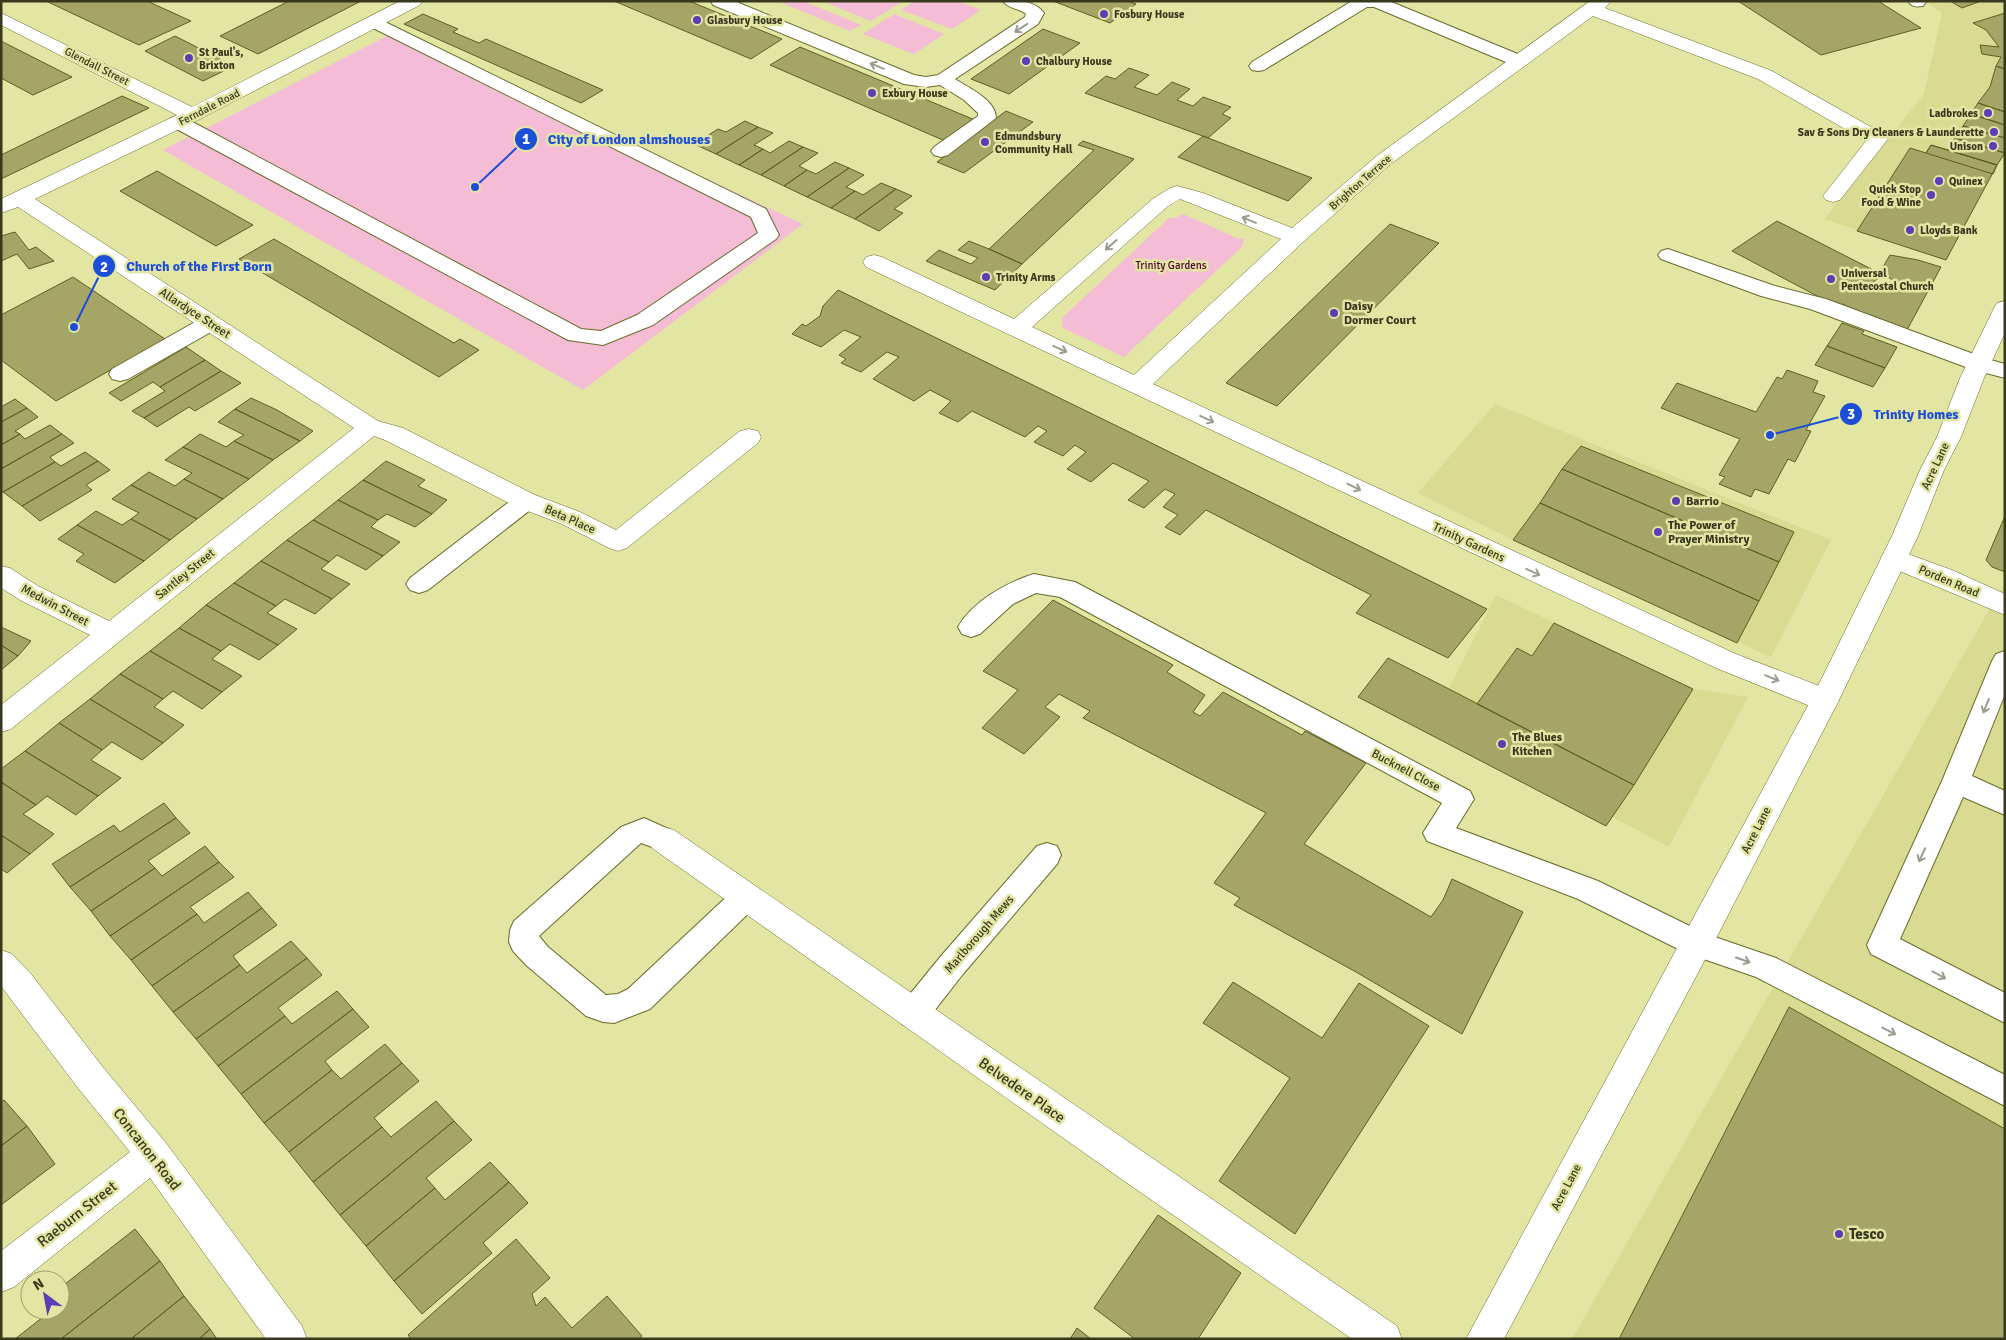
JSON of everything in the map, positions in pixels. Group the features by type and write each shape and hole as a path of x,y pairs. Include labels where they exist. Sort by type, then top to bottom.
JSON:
{"street":[{"name":"Ferndale Road","path":"11,203 185,119 414,1"},
{"name":"Brighton Terrace","path":"1137,386 1295,237 1385,160 1597,5"},
{"path":"1597,5 1765,75 1878,140 1833,196"},
{"name":"Glendall Street","path":"1,18 185,119"},
{"path":"1016,329 1161,202 1177,192 1196,197 1270,229 1295,237"},
{"name":"Allardyce Street","path":"11,203 210,323 370,427"},
{"name":"Trinity Gardens","path":"874,262 1717,656 1825,700"},
{"name":"Acre Lane","path":"1484,1339 1697,944 1825,700 1894,558 1932,470 1949,437 1992,368 2005,308"},
{"name":"Beta Place","path":"370,427 407,440 526,501 571,518 618,542 749,437"},
{"name":"Santley Street","path":"1,721 370,427"},
{"name":"Porden Road","path":"1894,558 1943,577 2005,605"},
{"name":"Medwin Street","path":"1,574 29,593 110,633"},
{"name":"Belvedere Place","path":"663,839 1384,1339"},
{"name":"Concanon Road","path":"1,964 20,984 90,1077 154,1155 289,1339"},
{"name":"Raeburn Street","path":"1,1274 110,1187 154,1155"}],"lane":[{"path":"718,1 910,80 926,82 943,79 1032,20 1035,13 1030,8 1011,1"},
{"path":"1258,66 1364,2 1376,2 1519,61"},
{"path":"185,119 576,335 603,338 645,320 769,235 759,213 375,22"},
{"path":"941,151 987,118 987,111 976,101 943,79"},
{"path":"1668,255 1768,291 1818,304 1992,368"},
{"path":"120,374 210,323"},
{"path":"419,584 526,501"},
{"name":"Bucknell Close","path":"971,627 1004,597 1034,583 1066,589 1460,799 1437,833 1588,890 1697,944"},
{"path":"2005,661 1956,781 1882,945 2005,1009"},
{"path":"1956,781 2005,804"},
{"path":"663,839 644,830 631,835 525,930 524,942 537,956 597,1006 608,1010 620,1008 639,999 746,897"},
{"name":"Marlborough Mews","path":"913,1014 952,965 1047,855"},
{"path":"1697,944 1765,967 2005,1091"}],"shaded area":[{"path":"1925,1 2005,1 2005,153 1946,260 1824,219 1924,94 1942,13"},
{"path":"1495,404 1831,540 1771,657 1513,540 1418,493"},
{"path":"2005,582 2005,1339 1572,1339"},
{"path":"1496,595 1693,689 1748,697 1669,847 1393,700 1358,697 1388,658 1449,689"}],"green space":[{"path":"785,1 803,1 861,25 850,31 782,3"},
{"path":"822,1 903,1 871,21"},
{"path":"914,1 958,1 981,10 952,29 901,10"},
{"path":"894,14 944,34 914,54 863,34"},
{"path":"393,33 803,224 583,390 163,150"},
{"name":"Trinity Gardens","path":"1183,214 1239,239 1244,239 1242,247 1124,357 1063,328 1062,318 1169,218 1176,218"}],"building":[{"path":"46,1 147,1 191,21 139,45"},
{"path":"289,1 361,1 258,54 220,36"},
{"name":"Glasbury House","path":"614,1 689,1 782,39 751,59"},
{"name":"Fosbury House","path":"1053,1 1128,1 1136,4 1110,23"},
{"path":"1738,1 1878,1 1921,28 1821,55"},
{"path":"1950,1 1981,1 1962,8"},
{"path":"2005,13 2005,69 1996,66 2001,57 1982,54 1980,45 1999,47 1986,30 1973,23"},
{"path":"423,14 458,29 453,32 479,43 486,39 603,90 581,103 404,24"},
{"name":"Chalbury House","path":"1043,29 1080,43 1009,94 971,79"},
{"name":"St Paul's, Brixton","path":"175,36 234,66 203,81 145,51"},
{"path":"1,41 72,77 33,95 1,78"},
{"name":"Exbury House","path":"800,47 975,120 945,141 770,65"},
{"path":"1996,66 2005,69 2005,112 1978,103 1990,87"},
{"path":"1129,68 1149,75 1134,87 1157,95 1172,82 1190,89 1177,100 1193,106 1203,97 1231,107 1222,114 1231,118 1208,138 1085,93 1106,76 1115,79"},
{"path":"122,96 149,108 1,179 1,155"},
{"name":"Ladbrokes","path":"1978,103 2005,112 2005,125 1971,114"},
{"name":"Edmundsbury Community Hall","path":"1006,111 1033,122 964,173 937,162"},
{"name":"Sav & Sons Dry Cleaners & Launderette","path":"1971,114 2005,125 2005,138 1963,126"},
{"path":"745,121 758,127 716,154 694,144 718,129 726,132"},
{"name":"Unison","path":"1963,126 2005,138 2005,153 1955,138"},
{"path":"758,127 773,133 754,145 763,149 739,165 716,154"},
{"path":"1203,136 1312,178 1288,201 1178,157"},
{"path":"1955,138 2005,153 1997,165 1948,150"},
{"path":"789,141 803,147 761,175 739,165 763,149 770,153"},
{"path":"1083,141 1134,159 1022,264 989,249 1094,150 1078,145"},
{"path":"1931,145 1997,165 1946,260 1857,231 1910,148 1926,153"},
{"path":"1931,145 1997,165 1993,174 1926,153"},
{"path":"803,147 818,153 799,166 807,170 784,186 761,175"},
{"path":"835,162 849,168 807,197 784,186 807,170 816,174"},
{"path":"849,168 864,175 846,187 855,191 831,208 807,197"},
{"path":"157,171 253,225 216,246 120,191"},
{"path":"881,183 896,189 855,219 831,208 855,191 863,195"},
{"path":"896,189 912,196 894,209 903,213 879,231 855,219"},
{"name":"Universal Pentecostal Church","path":"1777,221 1883,275 1873,282 1887,289 1896,282 1880,272 1890,255 1918,260 1941,267 1907,330 1858,312 1843,304 1838,307 1732,251"},
{"name":"Daisy Dormer Court","path":"1390,224 1439,243 1277,406 1226,383"},
{"path":"15,232 29,250 36,247 54,261 29,269 17,254 1,261 1,236"},
{"path":"274,239 454,343 460,339 479,350 439,377 239,259"},
{"name":"Trinity Arms","path":"969,241 1022,264 995,290 926,261 939,250 971,264 978,258 958,250"},
{"path":"73,277 165,339 56,401 1,360 1,315"},
{"path":"838,290 1487,609 1448,658 1356,613 1371,595 1206,510 1180,535 1165,527 1178,515 1163,507 1175,494 1165,489 1144,508 1128,500 1149,481 1113,463 1091,482 1067,469 1086,452 1075,445 1063,456 1034,442 1047,431 1038,426 1025,437 972,411 958,422 939,413 951,401 930,390 914,401 873,379 899,357 887,352 861,372 841,363 846,359 839,355 861,337 844,330 821,347 792,334 802,324 806,326 820,316 823,306"},
{"path":"1842,323 1864,331 1862,334 1897,347 1885,368 1827,346"},
{"path":"1827,346 1885,368 1873,387 1815,365"},
{"path":"186,347 205,360 160,387 153,382 121,401 109,393"},
{"path":"205,360 221,371 144,418 132,411 165,391 160,387"},
{"path":"1787,370 1818,381 1813,392 1825,396 1806,430 1811,431 1795,462 1788,459 1769,494 1755,489 1751,497 1719,484 1725,477 1719,475 1740,439 1661,408 1677,383 1756,412 1777,377 1782,379"},
{"path":"221,371 241,383 195,411 189,407 157,427 144,418"},
{"path":"251,398 277,410 313,431 300,441 235,409"},
{"path":"15,399 27,408 1,422 1,407"},
{"path":"27,408 38,417 15,431 20,434 1,445 1,422"},
{"path":"235,409 300,441 273,460 234,441 244,435 218,422"},
{"path":"50,425 62,434 1,469 1,445 20,434 25,439"},
{"path":"62,434 74,443 50,457 55,462 3,492 1,491 1,469"},
{"path":"200,434 226,447 234,441 273,460 249,479 183,447"},
{"name":"Barrio","path":"1581,446 1794,532 1779,562 1562,469"},
{"path":"183,447 249,479 223,499 184,479 192,473 165,460"},
{"path":"85,452 98,461 22,506 3,492 55,462 61,466"},
{"path":"98,461 110,470 86,485 92,490 40,521 22,506"},
{"path":"386,461 425,480 418,486 447,500 432,514 363,480"},
{"name":"The Power of Prayer Ministry","path":"1562,469 1779,562 1759,601 1540,503"},
{"path":"149,472 175,486 184,479 223,499 197,519 131,485"},
{"path":"363,480 432,514 415,527 387,514 378,520 338,500"},
{"path":"131,485 197,519 170,540 131,519 139,513 112,499"},
{"path":"338,500 378,520 371,527 400,542 383,556 313,520"},
{"path":"1540,503 1759,601 1737,643 1513,540"},
{"path":"96,511 122,525 131,519 170,540 144,561 77,525"},
{"path":"2005,516 2005,572 1992,567 1986,560"},
{"path":"313,520 383,556 366,570 337,555 329,562 287,540"},
{"path":"77,525 144,561 115,583 76,561 84,554 58,539"},
{"path":"287,540 329,562 321,569 350,584 332,599 261,561"},
{"path":"261,561 332,599 315,614 285,599 276,606 234,583"},
{"path":"234,583 276,606 267,613 297,629 278,645 206,605"},
{"path":"1053,600 1173,665 1167,672 1205,695 1193,712 1200,716 1223,692 1302,735 1305,731 1366,763 1304,844 1431,917 1443,900 1452,879 1523,912 1462,1034 1356,972 1234,905 1240,898 1214,883 1266,813 1083,718 1090,711 1059,694 1045,707 1060,717 1024,754 982,728 1018,690 983,671"},
{"path":"206,605 278,645 259,660 230,644 221,651 179,628"},
{"path":"1554,623 1693,689 1634,785 1477,704 1517,648 1532,656"},
{"path":"1,627 31,641 18,656 1,645"},
{"path":"179,628 221,651 212,659 242,676 222,692 150,651"},
{"path":"1,645 18,656 1,670"},
{"path":"150,651 222,692 202,709 173,691 163,699 120,674"},
{"name":"The Blues Kitchen","path":"1388,658 1634,785 1606,826 1358,697"},
{"path":"120,674 163,699 154,707 184,725 163,743 90,699"},
{"path":"90,699 163,743 142,760 112,742 102,750 59,723"},
{"path":"59,723 102,750 91,760 121,778 98,796 25,751"},
{"path":"25,751 98,796 76,815 47,796 36,805 1,782 1,769"},
{"path":"1,782 36,805 23,814 54,834 30,854 1,835"},
{"path":"164,803 176,818 70,887 52,864 114,825 120,832"},
{"path":"176,818 190,833 148,861 155,868 91,911 70,887"},
{"path":"1,835 30,854 7,873 1,869"},
{"path":"205,846 219,862 110,936 91,911 155,868 162,876"},
{"path":"219,862 234,877 190,907 197,914 131,960 110,936"},
{"path":"248,892 262,908 152,986 131,960 197,914 204,923"},
{"path":"262,908 277,925 233,956 240,965 173,1012 152,986"},
{"path":"291,941 307,958 196,1039 173,1012 240,965 247,973"},
{"path":"307,958 322,975 278,1008 285,1016 218,1066 196,1039"},
{"path":"1233,982 1322,1038 1359,983 1429,1026 1295,1234 1219,1181 1290,1078 1203,1023"},
{"path":"337,991 353,1009 241,1094 218,1066 285,1016 292,1024"},
{"name":"Tesco","path":"1789,1007 2005,1129 2005,1339 1619,1339"},
{"path":"353,1009 369,1027 325,1061 332,1070 264,1123 241,1094"},
{"path":"385,1044 402,1063 289,1152 264,1123 332,1070 341,1079"},
{"path":"402,1063 419,1081 374,1118 382,1127 313,1182 289,1152"},
{"path":"4,1100 27,1126 1,1146 1,1102"},
{"path":"436,1101 454,1121 340,1215 313,1182 382,1127 391,1137"},
{"path":"454,1121 472,1140 426,1178 435,1188 366,1246 340,1215"},
{"path":"27,1126 55,1164 1,1205 1,1146"},
{"path":"490,1162 509,1182 394,1281 366,1246 435,1188 445,1200"},
{"path":"509,1182 528,1203 483,1243 492,1253 422,1314 394,1281"},
{"path":"1158,1215 1241,1273 1198,1339 1135,1339 1094,1308"},
{"path":"135,1229 160,1261 61,1339 15,1339 39,1320 70,1320 70,1280"},
{"path":"516,1239 550,1278 532,1294 536,1306 545,1297 572,1328 607,1296 642,1336 639,1339 411,1339 408,1335"},
{"path":"160,1261 184,1296 131,1339 61,1339"},
{"path":"184,1296 210,1329 199,1339 131,1339"},
{"path":"1077,1328 1091,1339 1070,1339"},
{"path":"210,1329 217,1339 199,1339"}],"place":[{"name":"Fosbury House","path":"1104,14"},
{"name":"Glasbury House","path":"697,20"},
{"name":"St Paul's, Brixton","path":"189,58"},
{"name":"Chalbury House","path":"1026,61"},
{"name":"Exbury House","path":"872,93"},
{"name":"Ladbrokes","path":"1988,113"},
{"name":"Sav & Sons Dry Cleaners & Launderette","path":"1994,132"},
{"name":"Edmundsbury Community Hall","path":"985,142"},
{"name":"Unison","path":"1993,146"},
{"name":"Quinex","path":"1939,181"},
{"name":"City of London almshouses","path":"475,187"},
{"name":"Quick Stop Food & Wine","path":"1931,195"},
{"name":"Lloyds Bank","path":"1910,230"},
{"name":"Trinity Arms","path":"986,277"},
{"name":"Universal Pentecostal Church","path":"1831,279"},
{"name":"Daisy Dormer Court","path":"1334,313"},
{"name":"Church of the First Born","path":"74,327"},
{"name":"Trinity Homes","path":"1770,435"},
{"name":"Barrio","path":"1676,501"},
{"name":"The Power of Prayer Ministry","path":"1658,532"},
{"name":"The Blues Kitchen","path":"1502,744"},
{"name":"Tesco","path":"1839,1234"}]}
